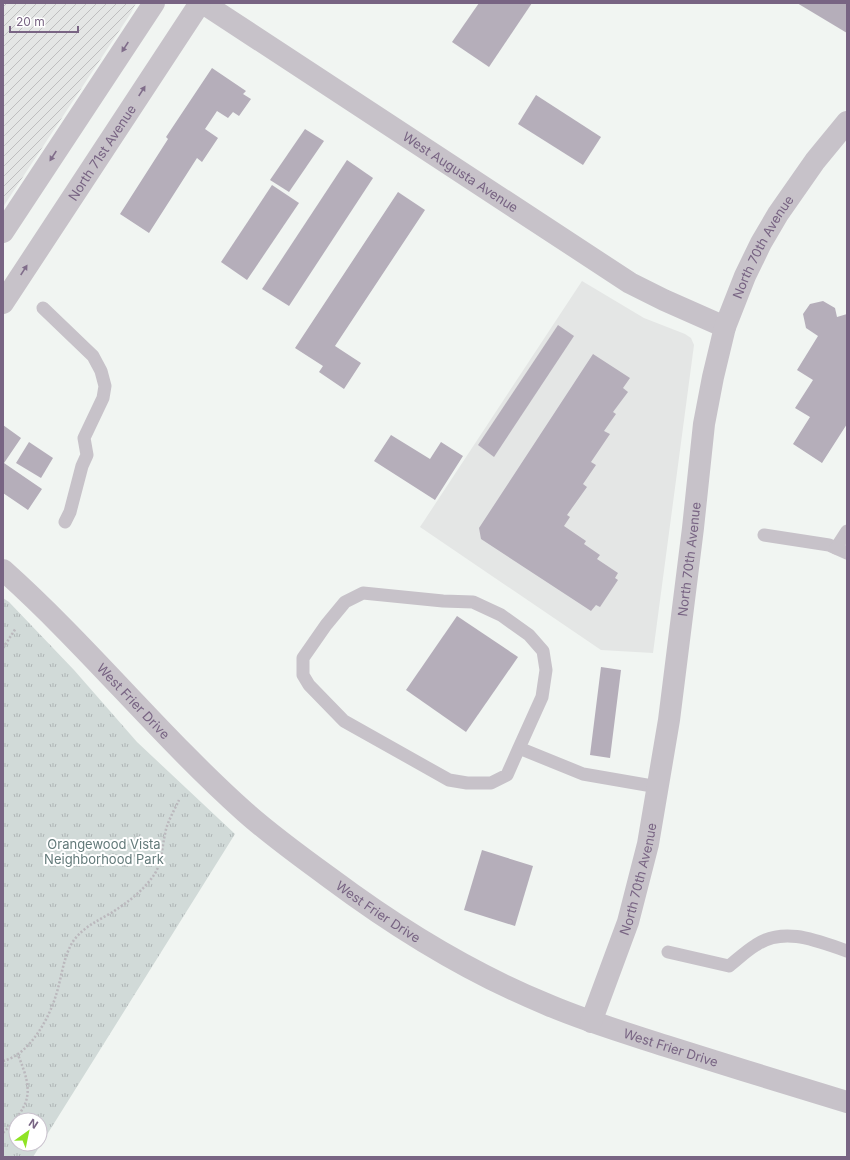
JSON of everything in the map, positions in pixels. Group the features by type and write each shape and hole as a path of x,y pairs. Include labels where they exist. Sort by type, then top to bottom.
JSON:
{"street":[{"path":"3,232 154,3"},
{"name":"North 71st Avenue","path":"6,291 200,3"},
{"name":"West Augusta Avenue","path":"204,3 630,282 664,300 725,327"},
{"name":"North 70th Avenue","path":"591,1022 628,922 648,844 669,720 693,528 704,424 725,327 745,276 761,243 778,214 815,161 847,122"},
{"name":"West Frier Drive","path":"3,570 49,612 208,778 247,814 354,896 424,942 482,975 545,1004 591,1022 847,1102"}],"lane":[{"path":"44,308 93,356 101,371 105,386 103,398 84,438 87,455 82,466 70,512 65,522"},
{"path":"764,535 829,545 842,551 847,531"},
{"path":"362,593 443,601 472,602 501,615 529,635 543,651 546,670 542,697 519,748 508,775 491,783 467,783 449,780 344,721 309,685 303,675 303,658 326,625 345,602 362,593"},
{"path":"519,748 583,774 658,787"},
{"path":"668,952 729,966 756,945 776,936 804,937 847,951"}],"path":[{"path":"3,648 16,628"},
{"path":"3,1061 18,1055 29,1045 53,1007 68,952 74,940 93,922 136,896 155,874 165,832 179,800"},
{"path":"3,1133 19,1116 27,1099 27,1079 18,1055"}],"shaded area":[{"path":"3,3 136,3 131,13 3,207"},
{"path":"582,281 644,318 685,334 691,338 694,345 653,653 601,650 420,527"}],"green space":[{"name":"Orangewood Vista Neighborhood Park","path":"3,598 9,602 74,670 137,742 235,834 48,1133 48,1112 8,1112 8,1152 36,1152 33,1157 3,1157"}],"building":[{"path":"479,3 532,3 489,67 452,42"},
{"path":"797,3 847,3 847,33"},
{"path":"212,68 246,91 243,94 251,99 239,116 233,112 228,118 217,111 205,129 218,138 202,162 197,158 149,233 120,214 168,139 166,137"},
{"path":"536,95 601,137 583,165 518,124"},
{"path":"305,129 324,141 289,192 270,180"},
{"path":"347,160 373,178 289,306 262,289"},
{"path":"272,185 299,203 247,280 221,262"},
{"path":"398,192 425,210 335,346 361,363 344,389 319,372 323,366 295,348"},
{"path":"823,301 835,308 837,317 847,314 847,424 822,463 793,444 810,417 795,408 813,380 797,370 818,336 806,328 803,314 810,304"},
{"path":"558,325 574,336 494,457 478,445"},
{"path":"593,354 630,378 623,388 628,392 613,412 616,414 604,431 610,434 591,462 596,465 583,484 587,487 567,515 570,517 564,526 586,541 584,544 600,555 597,559 618,573 615,578 618,580 600,607 596,605 591,611 481,539 479,528"},
{"path":"3,425 21,438 4,463 42,489 28,510 3,493"},
{"path":"391,435 430,459 441,442 463,456 435,500 374,461"},
{"path":"29,442 53,458 41,478 16,463"},
{"path":"457,616 518,657 466,732 406,690"},
{"path":"601,667 621,670 610,758 590,755"},
{"path":"482,850 533,866 515,926 464,910"}]}
